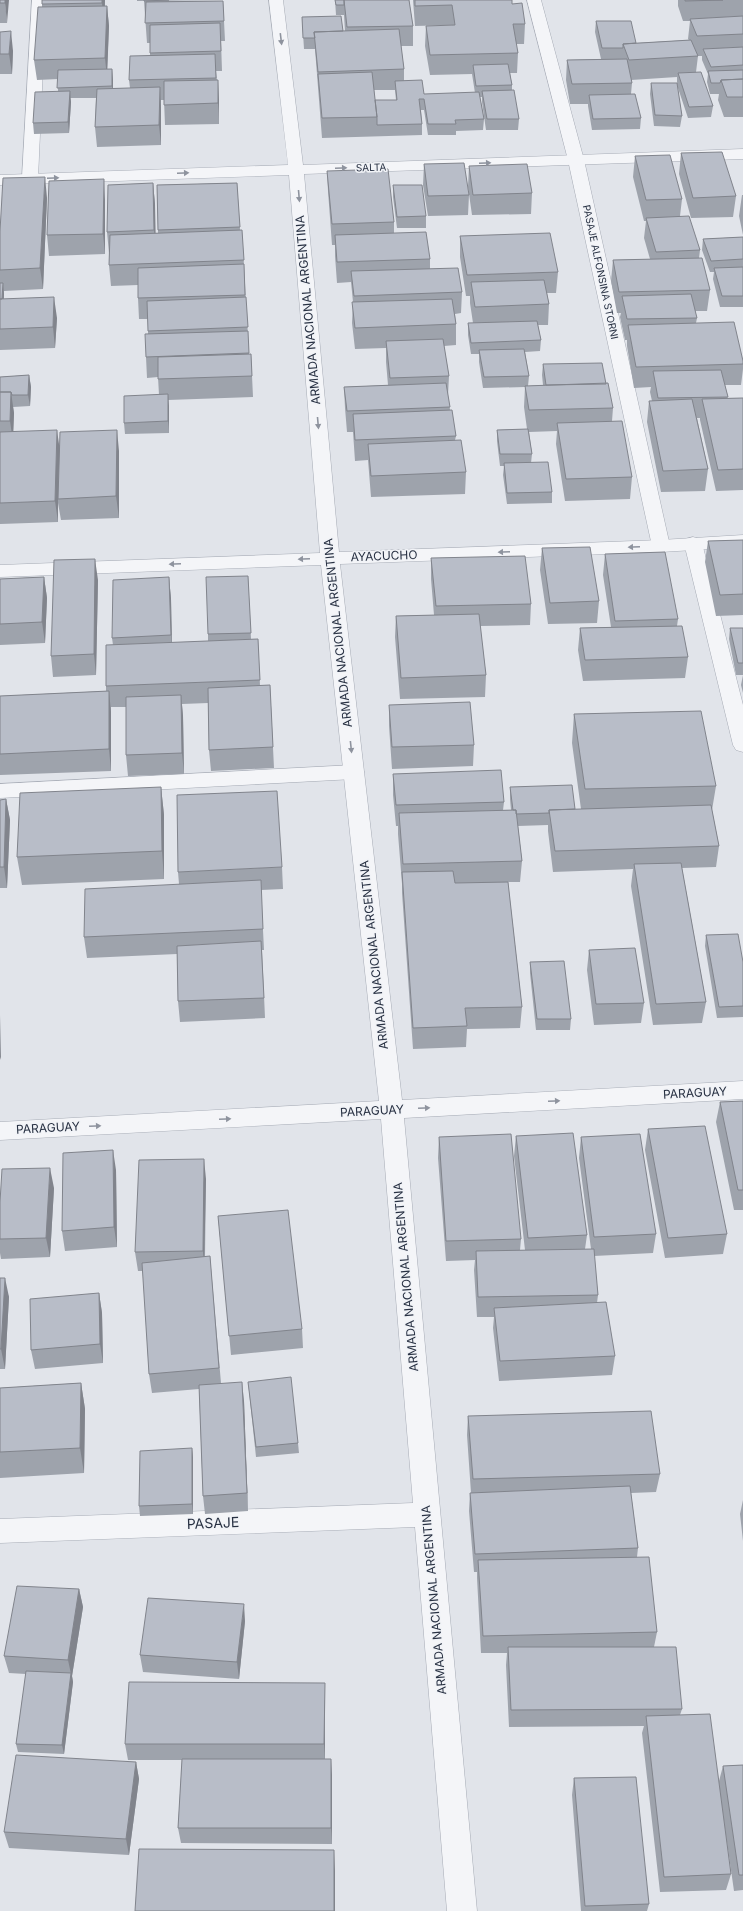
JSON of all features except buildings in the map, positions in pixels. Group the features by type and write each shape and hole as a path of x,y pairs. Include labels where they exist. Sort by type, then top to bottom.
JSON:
{"street":[{"path":"30,178 39,0"},
{"name":"ARMADA NACIONAL ARGENTINA","path":"276,0 296,169 330,558 392,1110 462,1911"},
{"name":"PASAJE ALFONSINA STORNI","path":"534,0 576,160 661,546"},
{"name":"SALTA","path":"0,180 743,154"},
{"name":"AYACUCHO","path":"0,571 661,546 743,541"},
{"path":"693,544 743,745"},
{"path":"0,791 354,772"},
{"name":"PARAGUAY","path":"0,1131 743,1090"},
{"name":"PASAJE","path":"0,1532 427,1515"}]}
